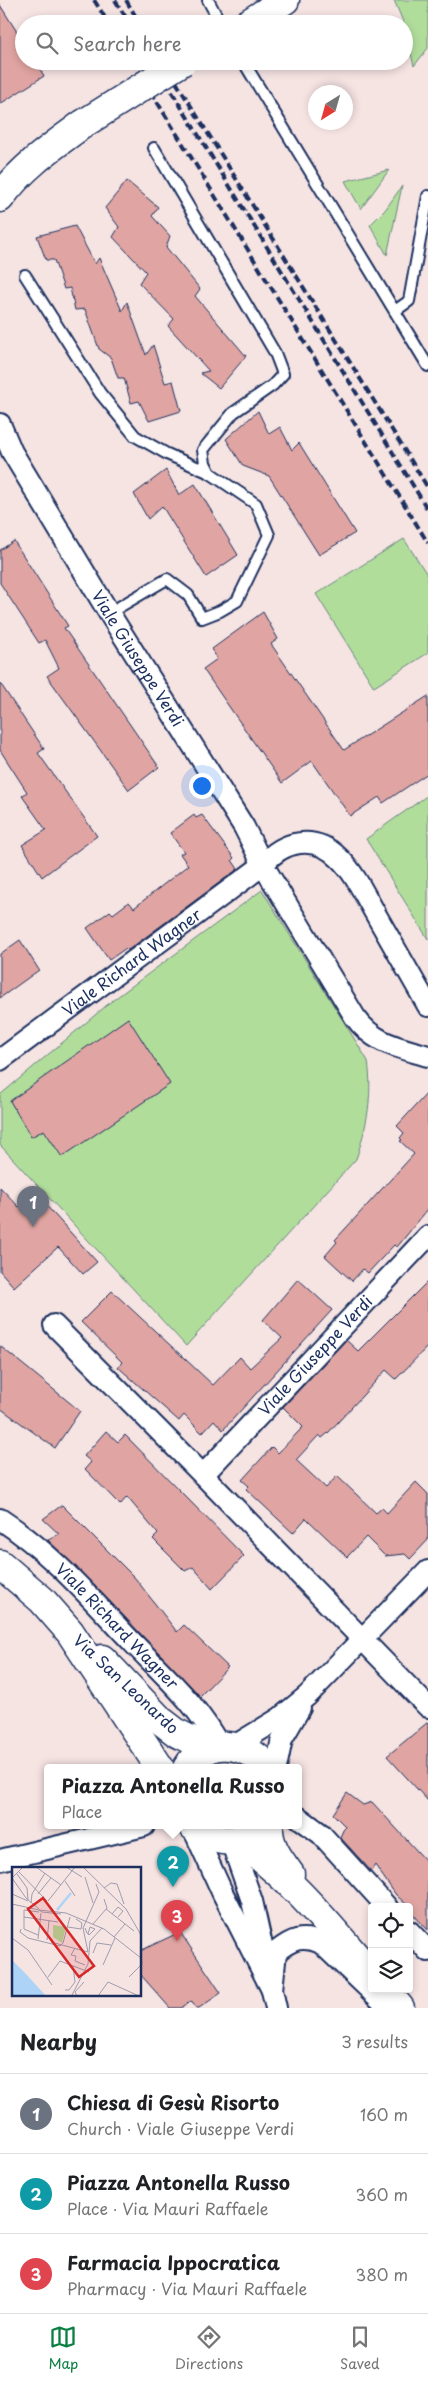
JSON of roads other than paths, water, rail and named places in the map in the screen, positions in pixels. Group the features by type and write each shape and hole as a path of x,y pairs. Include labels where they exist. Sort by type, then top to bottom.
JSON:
{"main road":[{"path":"261,15 285,0"},
{"path":"0,198 12,182 33,163 83,124 169,70"},
{"name":"Via San Leonardo","path":"0,1564 42,1600 70,1632 157,1764"},
{"name":"Via San Leonardo","path":"70,1632 109,1664 160,1720 177,1733 221,1747 248,1750 260,1758 265,1764"},
{"path":"191,1764 198,1756 221,1747"},
{"path":"197,1829 211,1838 234,1840 250,1835 258,1829"},
{"path":"269,1829 268,1836 273,1848 310,1904"},
{"path":"234,1840 267,1862 310,1904 368,1970"},
{"path":"387,1993 400,2008"}],"street":[{"name":"Viale Giuseppe Verdi","path":"0,424 6,446 244,827 263,865 363,1029 379,1040 428,1056"},
{"path":"263,865 274,852 287,846 304,843 319,844 340,858 364,893 428,1006"},
{"name":"Viale Richard Wagner","path":"0,1060 263,865"},
{"name":"Viale Giuseppe Verdi","path":"203,1475 428,1236"},
{"path":"54,1325 203,1475 428,1707"},
{"name":"Viale Richard Wagner","path":"0,1519 25,1535 98,1607 179,1692 210,1728 221,1747"},
{"path":"221,1747 280,1718 307,1696 428,1571"},
{"path":"277,1764 282,1740 307,1696"},
{"path":"302,1820 321,1834 384,1903"},
{"path":"0,1860 131,1829"},
{"path":"193,1829 274,1999"},
{"path":"234,1840 252,1901 274,1999"},
{"path":"413,1935 428,1952"},
{"path":"274,1999 276,1952 295,1938 310,1938 321,1943 389,2008"}],"lane":[{"path":"208,0 216,15"},
{"path":"248,70 428,366"},
{"path":"154,148 275,353 283,374 273,385 233,413 203,450 205,463 210,473"},
{"path":"395,311 409,301 428,196"},
{"path":"25,274 100,393 135,436 167,454 210,473 256,504 269,535 237,600 220,611 202,618 188,595 167,579 109,613"}],"railway":[{"path":"94,0 103,15"},
{"path":"115,0 124,15"},
{"path":"126,0 135,15"},
{"path":"138,70 428,543"},
{"path":"159,70 428,510"},
{"path":"169,70 428,488"}],"place":[{"name":"Chiesa di Gesù Risorto","path":"33,1227"},
{"name":"Piazza Antonella Russo","path":"173,1887"},
{"name":"Farmacia Ippocratica","path":"177,1941"}]}
